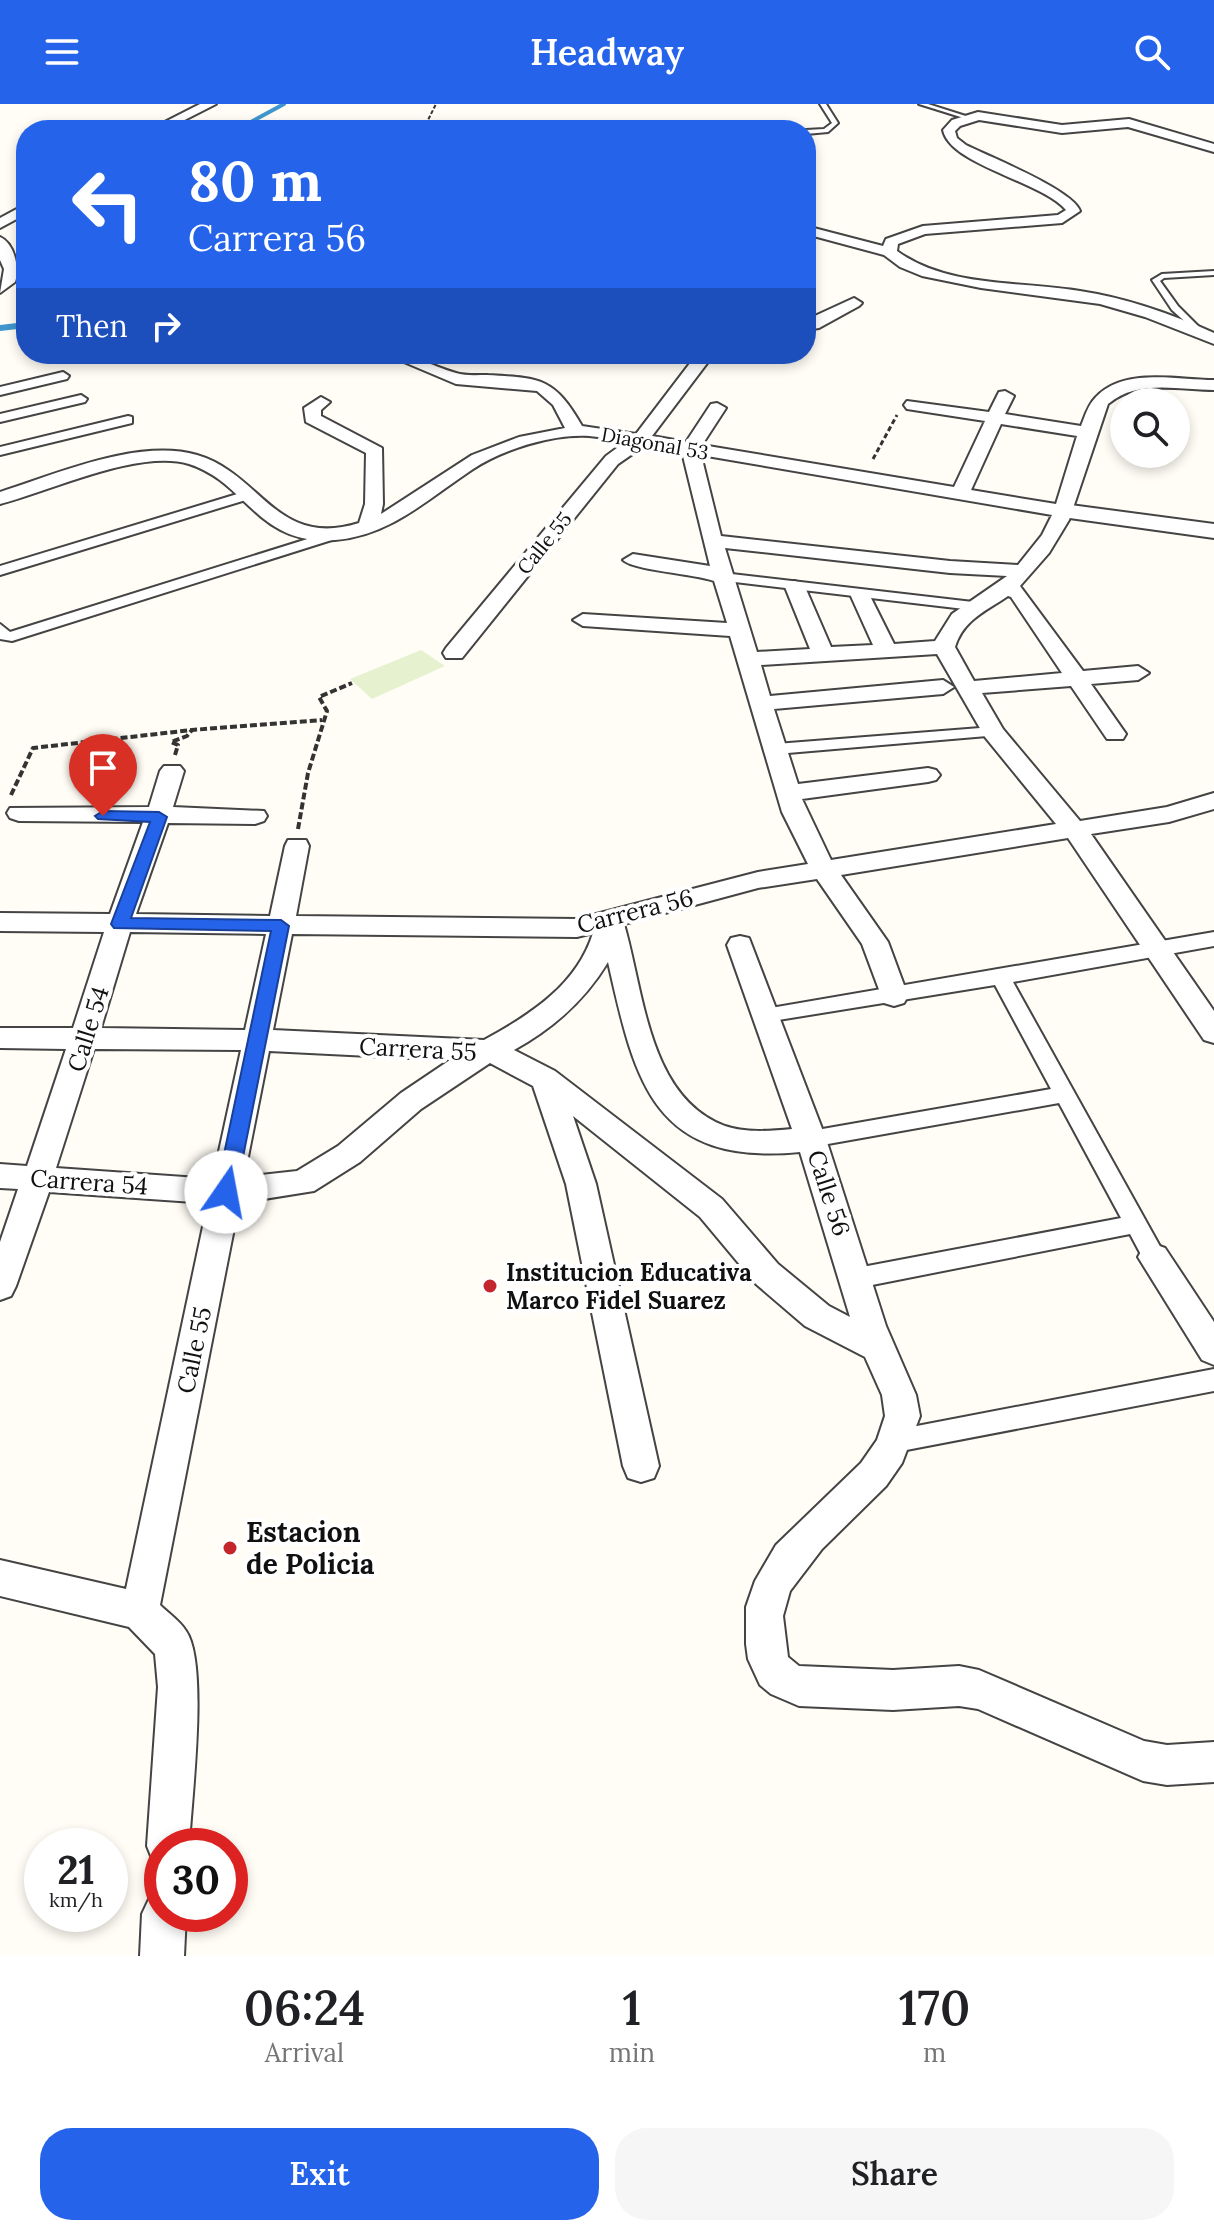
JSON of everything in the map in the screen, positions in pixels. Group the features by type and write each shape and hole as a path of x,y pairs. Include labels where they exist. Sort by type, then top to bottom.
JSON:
{"street":[{"path":"176,120 210,104"},
{"path":"889,252 891,242 923,230 1062,219 1073,211 1071,205 1027,179 961,148 951,139 949,130 969,118 990,116 1062,129 1136,124 1214,148"},
{"path":"816,233 889,252 901,265 927,274 1086,296 1207,336"},
{"path":"816,240 823,235"},
{"path":"0,241 11,269 10,279 0,288"},
{"path":"816,323 854,303"},
{"path":"420,364 456,379 522,382 543,387 560,402 576,431"},
{"path":"446,374 452,364"},
{"name":"Calle 55","path":"454,653 612,460 639,441 698,364"},
{"path":"0,391 63,376"},
{"path":"1214,385 1132,385 1101,401 1087,432 1063,511 1044,548 1014,578 973,606 951,626 944,647 955,688 1089,848 1214,1033"},
{"path":"960,494 1005,396"},
{"path":"0,418 81,399"},
{"path":"321,402 313,408 312,418 373,448 375,453 374,504 367,528"},
{"path":"913,405 1087,432"},
{"path":"717,408 690,449 712,541 747,659 794,812 823,869 875,942 894,996"},
{"path":"0,451 128,420"},
{"name":"Diagonal 53","path":"0,498 130,460 160,457 195,460 212,470 281,526 298,532 333,535 383,523 480,458 576,431 865,476 1063,511 1214,531"},
{"path":"0,571 244,496"},
{"path":"0,629 7,638 333,535"},
{"path":"712,541 950,567 1014,578"},
{"path":"633,560 696,568 723,577 795,587 973,606"},
{"path":"1014,578 1018,593 1115,734"},
{"path":"795,587 823,654"},
{"path":"860,594 886,650"},
{"path":"583,620 739,630"},
{"path":"747,659 944,647"},
{"path":"761,704 1138,673"},
{"path":"776,749 993,732"},
{"name":"Calle 54","path":"0,1286 86,1039 120,924 159,817 172,771"},
{"path":"788,793 928,775"},
{"name":"Carrera 56","path":"0,922 577,928 758,880 1169,814 1214,801"},
{"path":"13,809 159,817 255,816"},
{"name":"Calle 55","path":"140,1611 297,846"},
{"path":"610,920 641,1039 663,1093 687,1119 720,1136 761,1143 811,1139 1066,1094"},
{"name":"Carrera 54","path":"0,1176 226,1192 303,1182 326,1171 411,1101 485,1051 525,1031 567,997 584,979 601,950 610,920"},
{"path":"766,1015 1001,978 1214,939"},
{"name":"Calle 56","path":"740,945 811,1139 877,1347 902,1402 902,1422 896,1441"},
{"path":"1001,978 1154,1257 1214,1350"},
{"name":"Carrera 55","path":"0,1038 257,1040 485,1051 507,1058 545,1079 711,1208 767,1274 817,1316 877,1347"},
{"path":"545,1079 581,1184 641,1466"},
{"path":"857,1278 1136,1224"},
{"path":"1214,1380 896,1441 871,1477 810,1536 772,1587 764,1609 765,1658 770,1669 788,1683 893,1690 959,1686 979,1690 1143,1761 1167,1765 1214,1762"},
{"path":"0,1578 140,1611 173,1645 178,1687 169,1828"},
{"path":"162,1956 163,1932"}],"lane":[{"path":"816,132 826,131 835,123 823,104"},
{"path":"922,104 969,118"},
{"path":"1207,336 1175,308 1156,280 1162,276 1214,273"}],"path":[{"path":"865,476 901,408 913,405"},
{"path":"297,846 299,815 322,720 327,711 319,697 352,683"},
{"path":"13,809 33,748 192,730 322,720"},
{"path":"172,771 178,745 171,742 187,736 192,730"}],"green space":[{"path":"421,650 445,666 372,699 350,679"}],"waterway":[{"path":"254,120 284,104"},
{"path":"0,328 16,326"}],"place":[{"name":"Institucion Educativa Marco Fidel Suarez","path":"490,1286"},
{"name":"Estacion de Policia","path":"230,1548"}],"route":[{"path":"103,816 159,817 120,924 281,926 226,1192"}]}
